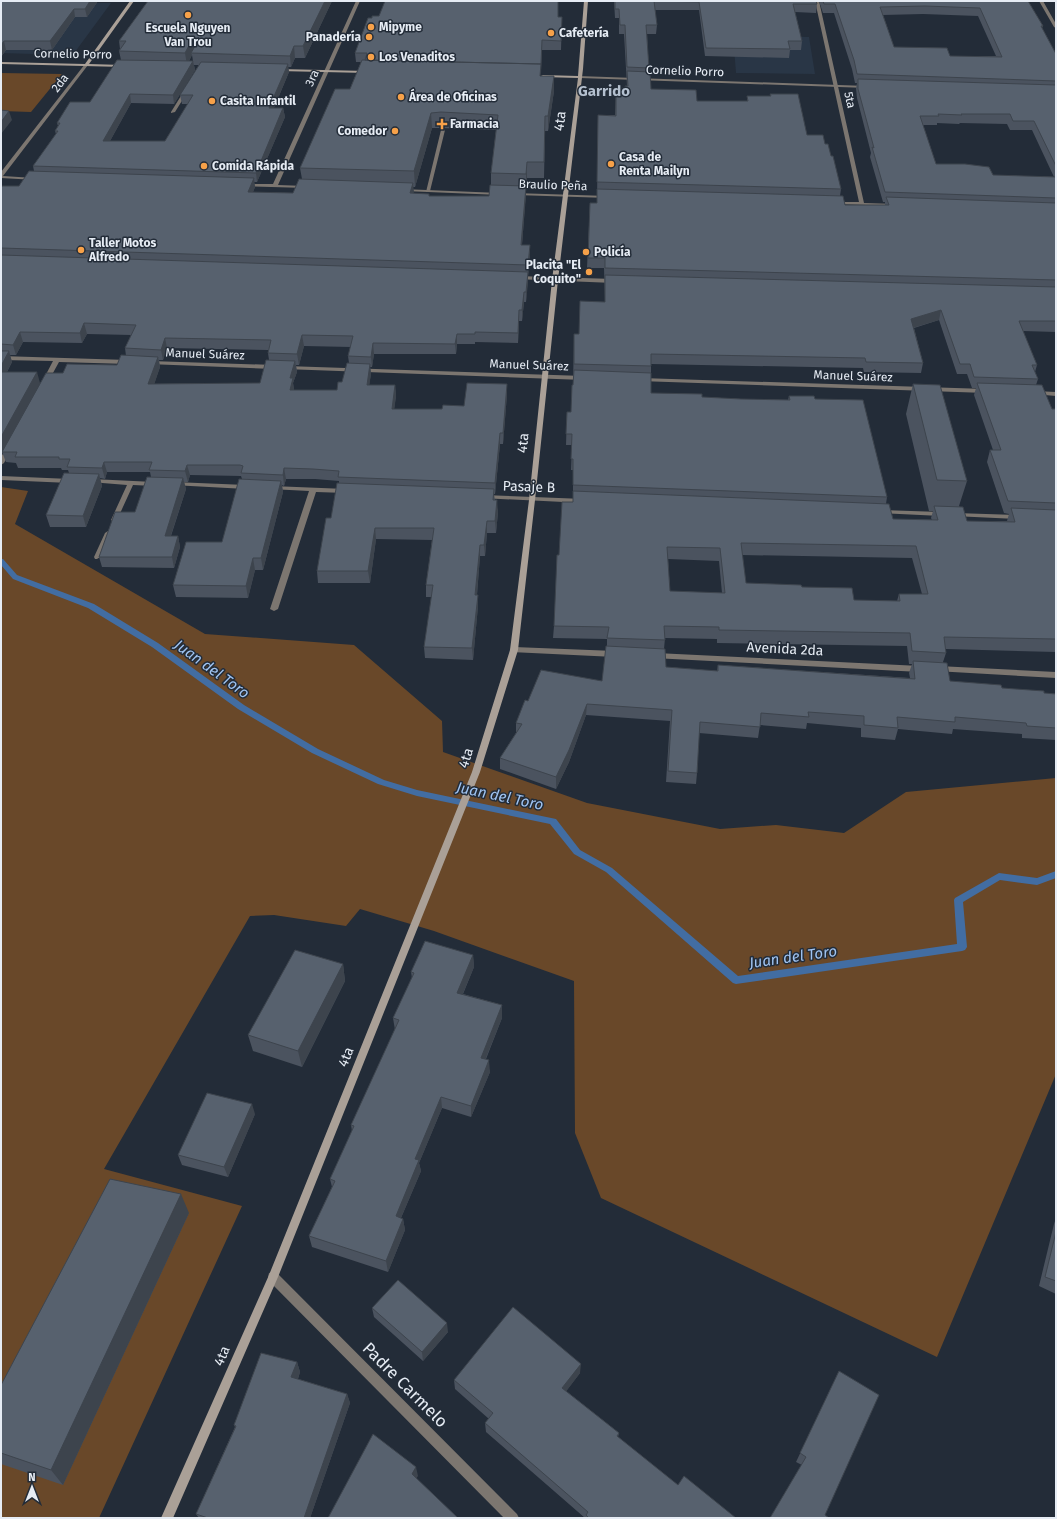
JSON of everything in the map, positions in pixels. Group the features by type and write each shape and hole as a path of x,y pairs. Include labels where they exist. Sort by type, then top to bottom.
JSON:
{"main road":[{"name":"2da","path":"86,65 132,1"},
{"name":"4ta","path":"167,1518 273,1277 476,772 514,650 532,500 555,280 580,78 586,1"},
{"name":"Cornelio Porro","path":"1,62 126,66"},
{"path":"271,70 374,72"},
{"name":"Cornelio Porro","path":"540,76 580,78"}],"street":[{"name":"3ra","path":"275,186 358,1"},
{"name":"5ta","path":"817,1 862,204"},
{"path":"1041,1 1056,27"},
{"name":"2da","path":"1,176 86,65"},
{"name":"Cornelio Porro","path":"580,78 875,87"},
{"path":"173,112 187,89"},
{"path":"428,191 443,130"},
{"path":"1,176 40,179"},
{"path":"235,184 310,187"},
{"name":"Braulio Peña","path":"396,190 504,194"},
{"name":"Braulio Peña","path":"511,194 614,197"},
{"path":"830,203 901,205"},
{"path":"512,278 621,281"},
{"path":"1,358 136,362"},
{"path":"42,387 57,360"},
{"name":"Manuel Suárez","path":"144,363 588,378"},
{"name":"Manuel Suárez","path":"635,379 995,392"},
{"path":"1025,393 1056,394"},
{"path":"1,463 12,443"},
{"path":"1,478 78,481"},
{"path":"85,481 250,487"},
{"path":"97,557 131,483"},
{"path":"265,488 352,491"},
{"path":"274,609 313,490"},
{"name":"Pasaje B","path":"478,497 588,502"},
{"path":"875,512 1024,518"},
{"path":"514,650 621,654"},
{"name":"Avenida 2da","path":"645,655 1056,675"},
{"name":"Padre Carmelo","path":"273,1277 513,1518"}],"shaded area":[{"path":"15,3 111,3 75,52 67,55 1,53"},
{"path":"733,35 809,37 815,74 736,73"},
{"path":"1,73 62,74 31,112 1,111"},
{"path":"1,487 28,491 15,524 205,634 354,645 442,721 443,752 587,803 720,829 776,825 844,833 906,792 1056,778 1056,1074 937,1357 601,1198 575,1133 574,981 434,931 360,909 346,926 274,915 250,916 104,1169 242,1206 99,1518 1,1518"}],"building":[{"path":"1,1 90,1 85,9 74,9 50,41 4,41 1,45"},
{"path":"148,1 325,1 303,46 294,46 290,56 191,53 198,41 198,39 194,38 185,53 119,51 126,41 119,41"},
{"path":"385,1 558,1 558,17 562,17 561,41 542,40 541,64 365,60 367,53 355,53 368,18 372,18 372,16 379,16"},
{"path":"615,1 654,1 657,25 646,25 649,68 627,67 625,25 620,25 619,9 615,9"},
{"path":"654,1 816,1 817,4 793,4 802,41 788,41 790,49 706,48 699,2"},
{"path":"823,1 1028,1 1043,26 1041,26 1056,54 1056,81 857,74 854,60 835,4 824,4","holes":["925,6 980,8 1002,57 950,56 947,48 894,47 880,7"]},
{"path":"117,60 193,61 173,95 130,94 103,141 165,141 193,95 180,95 201,62 288,64 269,108 283,108 256,173 33,166 58,131 55,131 60,123 57,123 70,102 90,102"},
{"path":"362,60 541,64 540,76 554,76 548,116 545,116 544,162 527,162 526,174 491,173 498,115 441,112 431,113 414,171 300,168 335,89 350,89"},
{"path":"627,71 650,72 651,89 696,90 697,101 748,101 747,96 798,94 807,135 823,135 825,144 828,144 831,156 833,156 841,189 597,182 598,115 616,116 616,88 625,88 625,86 628,86"},
{"path":"858,79 1056,85 1056,166 1034,121 1013,121 1010,114 938,114 939,116 920,116 936,164 965,164 989,167 993,175 1056,177 1056,198 885,192 858,89"},
{"path":"1,110 9,111 1,122"},
{"path":"29,171 254,178 248,192 293,193 299,179 413,183 410,193 429,194 429,196 489,196 490,185 526,186 521,245 530,245 528,265 1,248 1,188 2,186 19,186"},
{"path":"597,189 843,196 845,205 889,205 886,197 1056,203 1056,280 605,268 605,258 588,258 590,203 597,203"},
{"path":"1,255 528,272 522,310 519,310 518,333 475,332 475,334 457,334 455,344 373,343 371,357 348,356 353,336 302,335 297,354 268,353 271,340 165,338 161,350 125,348 136,325 84,323 80,333 20,332 13,345 1,344"},
{"path":"605,275 1056,287 1056,321 1019,321 1037,365 1032,365 1038,379 974,377 970,364 960,364 941,310 911,319 923,363 866,362 865,358 651,354 651,366 574,364 574,334 579,334 580,301 605,302"},
{"path":"1,351 9,351 1,366"},
{"path":"121,355 158,357 148,384 260,383 266,360 295,361 290,378 293,378 290,390 337,390 338,382 342,382 347,363 370,364 367,385 395,385 392,409 442,409 443,405 464,406 467,383 507,384 503,433 500,433 495,483 338,477 339,471 313,469 284,468 283,475 241,473 243,466 240,465 187,465 185,471 149,470 152,462 104,462 102,468 67,467 70,459 59,459 59,457 15,457 17,452 2,452 46,373 63,373 67,364 117,365"},
{"path":"574,370 651,373 651,393 702,394 702,397 741,399 790,400 789,396 814,396 815,399 863,400 887,497 573,485 573,459 571,459 572,434 566,434 567,412 571,412"},
{"path":"1,372 37,372 1,437"},
{"path":"977,383 1042,385 1052,409 1056,409 1056,503 1008,501 990,450 1001,450"},
{"path":"913,384 940,385 967,481 937,480"},
{"path":"64,473 99,474 83,516 46,515"},
{"path":"147,477 183,478 165,536 178,536 172,557 99,557 115,512 135,512"},
{"path":"239,479 281,481 261,558 253,558 246,586 173,585 186,542 222,542"},
{"path":"337,483 494,489 493,500 497,500 495,521 487,521 484,545 480,545 475,595 478,595 472,648 424,647 433,585 426,585 434,528 375,528 368,571 317,571 326,518 331,518"},
{"path":"573,491 889,504 893,519 938,520 934,506 963,507 967,521 1015,522 1011,508 1056,510 1056,639 944,637 946,653 912,651 910,633 719,630 719,627 664,626 665,640 607,638 609,627 554,626 557,555 559,555 562,502 573,502","holes":["741,543 916,546 928,594 899,594 900,601 854,600 852,588 802,587 801,585 746,583","667,547 720,548 725,593 670,591"]},
{"path":"606,646 665,649 666,667 718,671 718,665 915,679 913,661 947,663 950,681 1001,685 1002,688 1044,691 1044,693 1056,694 1056,728 1027,726 1026,723 955,717 955,722 897,717 898,728 864,725 864,716 808,712 809,717 761,713 760,727 700,722 697,773 668,771 672,710 587,704 569,750 556,777 500,758 522,724 516,723 525,700 528,701 541,670 602,681"},
{"path":"425,941 473,955 457,993 502,1005 481,1058 489,1060 471,1106 441,1097 415,1159 419,1160 396,1216 403,1219 386,1261 309,1236 335,1181 330,1179 354,1126 351,1125 399,1020 393,1018 414,973 411,972"},
{"path":"295,950 343,964 298,1051 248,1035"},
{"path":"207,1093 252,1104 224,1167 178,1155"},
{"path":"110,1179 181,1194 51,1470 1,1453 1,1385"},
{"path":"1056,1232 1056,1281 1045,1277"},
{"path":"398,1280 447,1323 422,1352 372,1308"},
{"path":"513,1307 581,1364 562,1388 619,1433 617,1436 678,1485 684,1476 736,1518 589,1518 586,1515 588,1512 485,1423 493,1413 454,1380"},
{"path":"261,1353 297,1362 291,1377 347,1394 304,1518 208,1518 196,1514 236,1426 234,1425"},
{"path":"839,1371 879,1395 825,1515 829,1518 770,1518 806,1457 800,1453"},
{"path":"373,1434 416,1467 412,1474 458,1518 328,1518"}],"waterway":[{"name":"Juan del Toro","path":"1,561 15,577 91,606 155,645 241,707 315,751 381,782 417,793 553,821 577,852 609,870 736,980 962,947 958,900 999,876 1037,882 1056,874"}],"place":[{"name":"Escuela Nguyen Van Trou","path":"188,15"},
{"name":"Mipyme","path":"371,27"},
{"name":"Cafetería","path":"551,33"},
{"name":"Panadería","path":"369,37"},
{"name":"Los Venaditos","path":"371,57"},
{"name":"Área de Oficinas","path":"401,97"},
{"name":"Casita Infantil","path":"212,101"},
{"name":"Farmacia","path":"442,124"},
{"name":"Comedor","path":"395,131"},
{"name":"Casa de Renta Mailyn","path":"611,164"},
{"name":"Comida Rápida","path":"204,166"},
{"name":"Taller Motos Alfredo","path":"81,250"},
{"name":"Policía","path":"586,252"},
{"name":"Placita \"El Coquito\"","path":"589,272"}],"district":[{"name":"Garrido","path":"604,91"}]}
